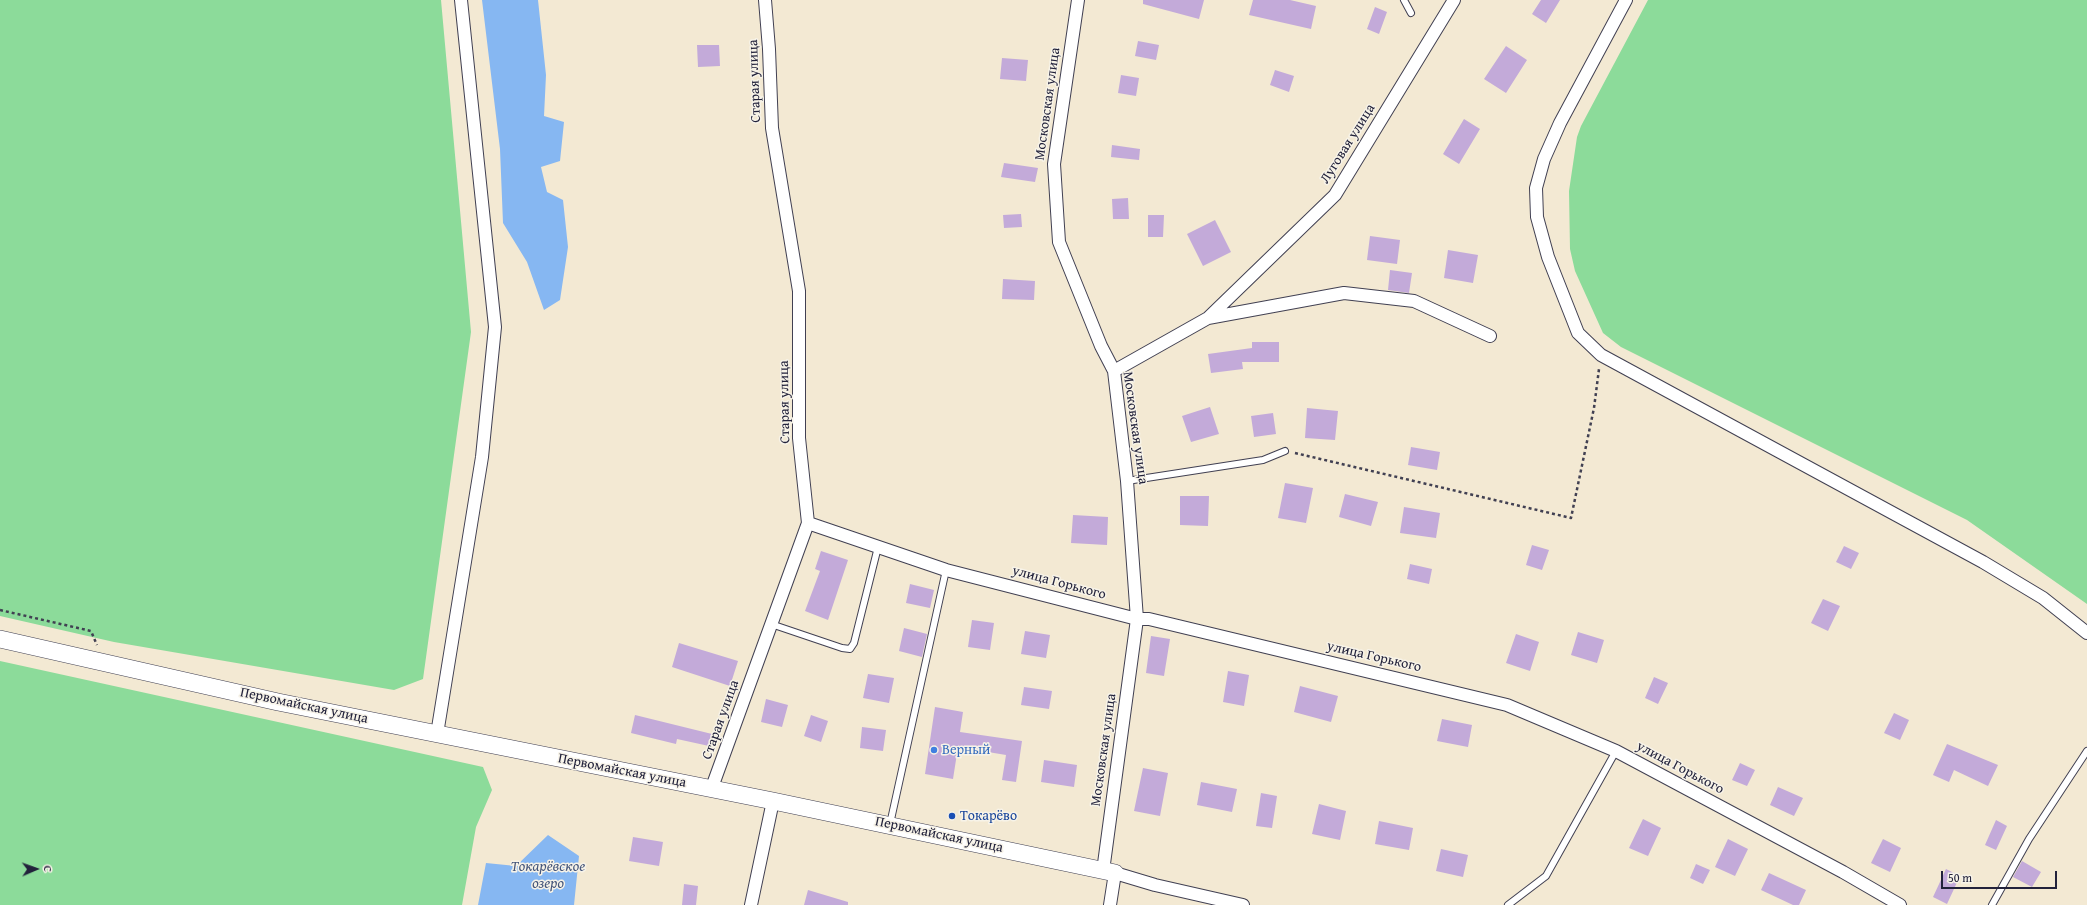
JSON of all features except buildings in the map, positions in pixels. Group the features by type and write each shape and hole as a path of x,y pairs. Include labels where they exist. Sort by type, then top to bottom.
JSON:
{"street":[{"path":"437,734 482,457 495,327 461,0"},
{"name":"Старая улица","path":"712,790 808,523 799,438 799,290 772,128 769,49 765,0"},
{"name":"Московская улица","path":"1078,0 1054,164 1059,242 1095,331 1114,371 1127,481 1137,619 1109,872 1110,905"},
{"name":"Луговая улица","path":"1208,318 1335,195 1454,0"},
{"path":"1626,0 1560,123 1544,160 1536,188 1537,217 1548,257 1578,333 1601,355 1983,562 2043,598 2087,633"},
{"path":"1114,371 1208,318 1344,293 1414,301 1490,336"},
{"name":"улица Горького","path":"808,523 946,570 1137,619 1149,619 1507,705 1616,751 1836,868 1900,905"},
{"name":"Первомайская улица","path":"0,639 278,702 890,825 1109,872 1155,885 1243,905"},
{"path":"752,905 773,801"}],"lane":[{"path":"1404,0 1412,13"},
{"path":"1127,481 1263,460 1285,451"},
{"path":"771,624 842,648 850,649 854,643 878,548"},
{"path":"890,825 946,570"},
{"path":"1508,905 1546,876 1616,751"},
{"path":"1992,905 2029,839 2087,751"}],"path":[{"path":"1285,451 1571,518 1594,408 1601,355"},
{"path":"0,610 90,631 105,662"}],"green space":[{"path":"0,0 441,0 471,332 423,679 394,690 114,642 0,616"},
{"path":"1648,0 2087,0 2087,604 1967,520 1621,347 1603,333 1575,271 1570,249 1569,191 1577,137 1581,126"},
{"path":"0,661 483,767 492,790 476,827 462,905 0,905"}],"water":[{"path":"482,0 538,0 546,75 544,116 564,122 560,161 541,167 547,192 563,200 568,247 560,300 544,310 527,262 503,223 500,149"},
{"name":"Токарёвское озеро","path":"548,835 579,856 574,905 478,905 486,863 516,866"}],"place":[{"name":"Верный","path":"934,750"},
{"name":"Токарёво","path":"952,816"}]}
